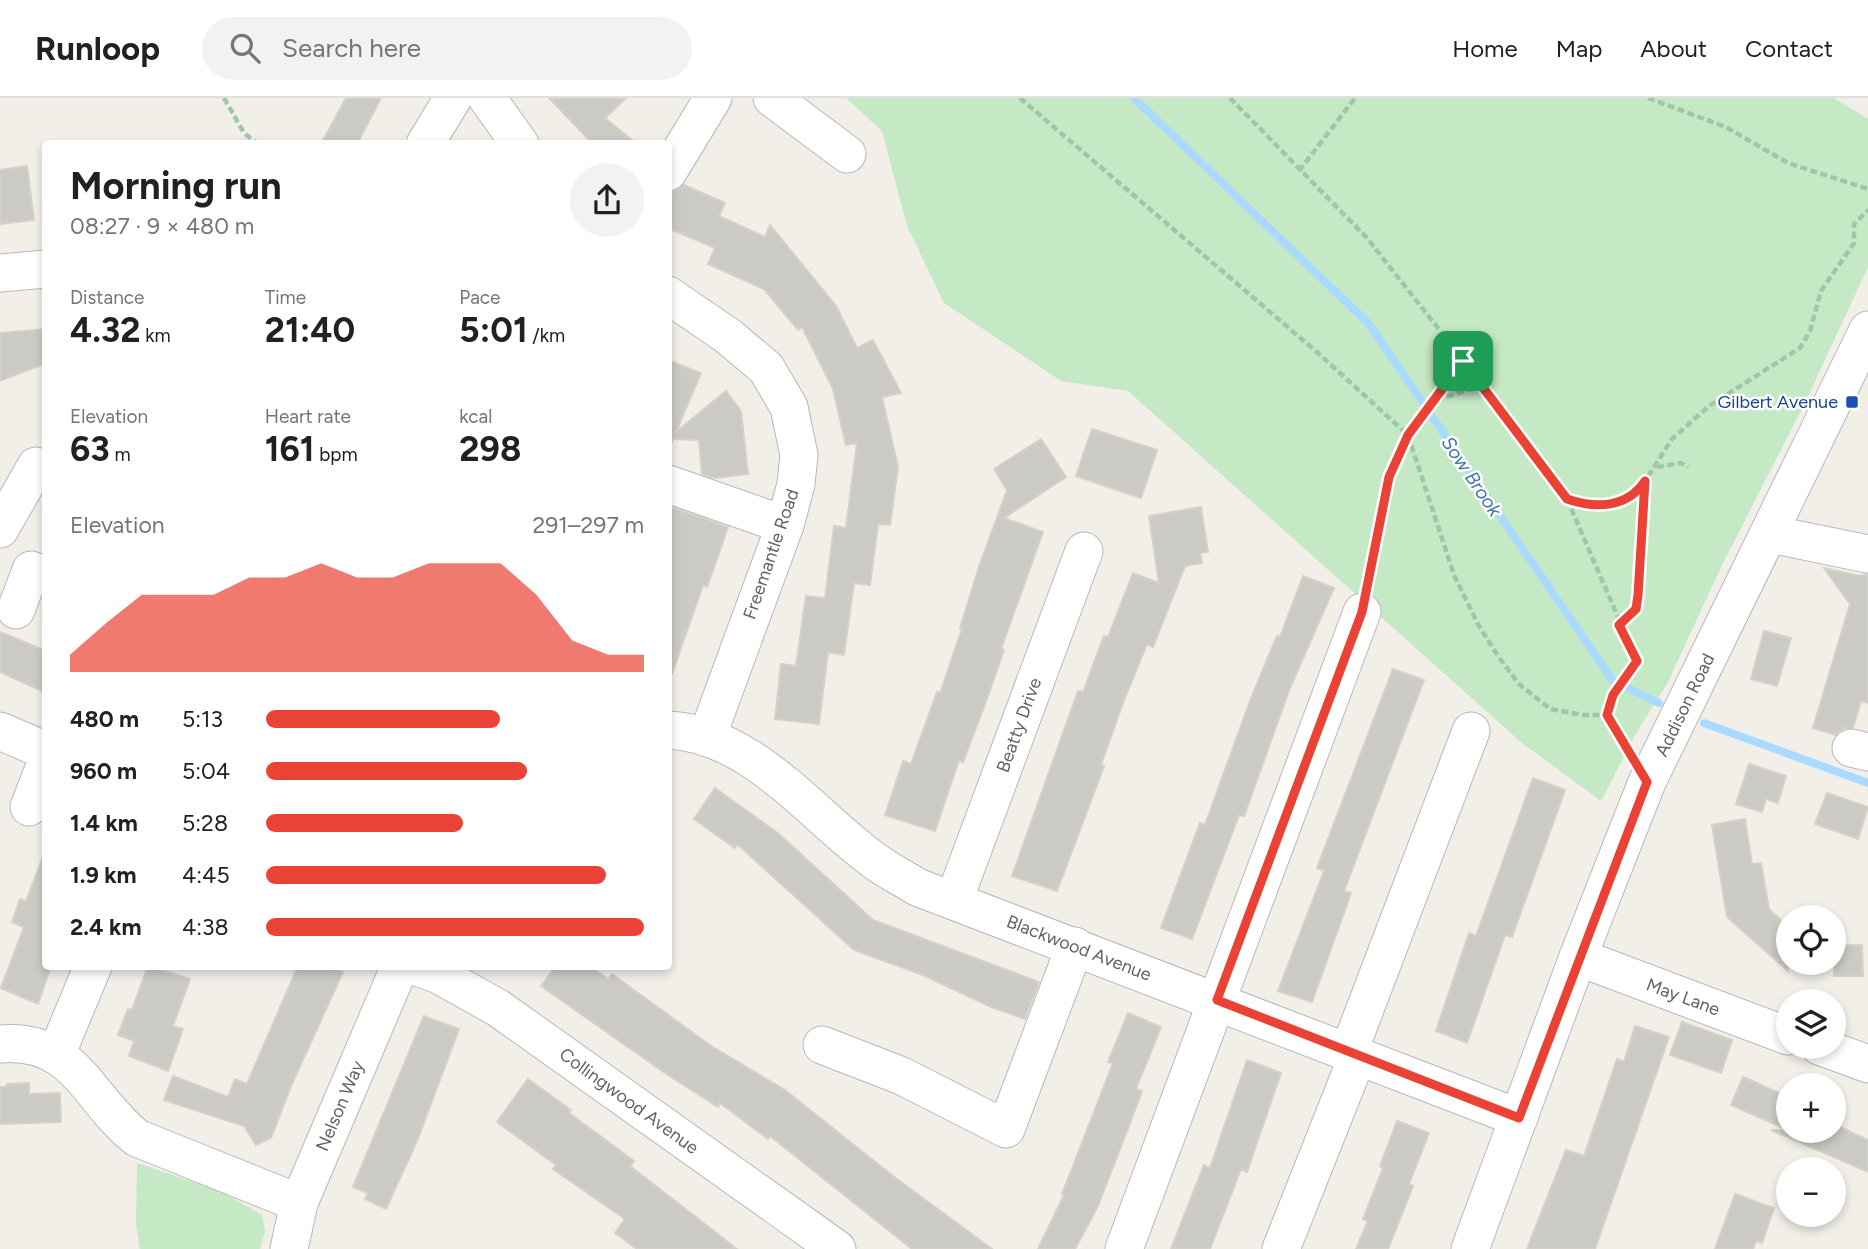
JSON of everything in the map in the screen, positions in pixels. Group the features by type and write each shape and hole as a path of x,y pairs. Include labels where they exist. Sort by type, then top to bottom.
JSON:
{"street":[{"path":"427,140 453,98"},
{"path":"487,98 517,140"},
{"path":"672,165 713,98"},
{"path":"772,98 847,154"},
{"path":"0,273 42,269"},
{"name":"Freemantle Road","path":"672,298 727,336 766,368 789,407 799,455 796,484 785,525 707,737"},
{"name":"Addison Road","path":"1470,1249 1578,957 1647,782 1868,330"},
{"path":"0,529 36,466"},
{"path":"672,485 785,525"},
{"path":"1770,534 1868,554"},
{"name":"Beatty Drive","path":"954,900 1084,551"},
{"path":"16,610 31,570 42,575"},
{"path":"1124,1249 1362,612"},
{"path":"0,731 42,749"},
{"name":"Blackwood Avenue","path":"672,731 707,737 742,752 876,862 917,887 1519,1118"},
{"path":"1281,1249 1471,731"},
{"path":"29,807 42,773"},
{"path":"822,1045 853,1054 902,1076 1006,1129 1075,946"},
{"name":"May Lane","path":"1578,957 1776,1031"},
{"path":"56,1055 91,970"},
{"name":"Nelson Way","path":"289,1249 299,1203 398,970"},
{"name":"Collingwood Avenue","path":"425,970 498,1008 837,1249"},
{"path":"0,1044 40,1046 56,1055 81,1073 123,1128 136,1138 299,1203"},
{"path":"1846,1056 1868,1064"}],"path":[{"path":"224,98 244,133 253,140"},
{"path":"1020,98 1318,353 1408,435 1454,575 1497,656 1520,684 1550,709 1583,715 1607,715"},
{"path":"1230,98 1367,238 1483,385 1567,499 1619,625 1637,661 1613,695 1607,715 1647,782"},
{"path":"1299,171 1355,98"},
{"path":"1648,98 1726,127 1788,163 1868,189"},
{"path":"1567,499 1583,505 1618,503 1636,495 1657,467 1672,439 1709,406 1800,348 1810,331 1821,291 1845,260 1854,243 1854,224 1868,210"},
{"path":"1362,612 1389,477 1408,435 1463,361"},
{"path":"1434,401 1483,385"},
{"path":"1657,467 1681,463 1688,467"},
{"path":"1619,625 1636,609 1645,481"}],"green space":[{"path":"846,98 1834,98 1868,119 1868,267 1805,403 1721,567 1668,682 1635,735 1601,801 1522,743 1128,391 1061,381 944,303 907,226 882,131"},
{"path":"137,1163 220,1191 262,1215 265,1232 260,1249 140,1249 136,1224"}],"building":[{"path":"346,98 381,98 359,140 323,140"},
{"path":"549,98 626,98 605,118 632,140 589,140"},
{"path":"27,166 34,220 0,224 0,170"},
{"path":"684,185 725,203 719,216 765,237 770,225 836,306 857,348 873,340 901,393 882,397 898,467 890,525 878,524 870,585 854,583 844,655 828,652 819,724 775,719 781,664 796,666 806,596 825,598 834,526 846,528 857,443 846,445 833,389 802,327 798,330 764,289 708,264 715,248 672,230 673,192"},
{"path":"42,329 42,365 0,381 0,333"},
{"path":"672,362 701,373 676,432 726,391 741,411 748,474 715,478 702,474 699,440 673,439 672,441"},
{"path":"1092,429 1157,450 1141,498 1076,476"},
{"path":"1041,439 1066,477 1004,518 1043,532 1001,649 1004,650 987,699 963,762 959,760 935,831 885,815 903,761 911,764 937,692 940,693 979,567 1007,490 994,469"},
{"path":"672,507 728,527 707,587 703,585 672,674"},
{"path":"1201,507 1208,552 1200,553 1202,563 1185,566 1153,647 1147,644 1124,700 1101,765 1104,766 1057,891 1012,876 1078,691 1083,692 1104,636 1108,637 1133,573 1159,583 1149,516"},
{"path":"1824,568 1859,576 1868,574 1868,703 1861,701 1853,728 1844,728 1835,735 1813,728 1850,604"},
{"path":"1303,576 1334,588 1290,688 1244,816 1239,815 1192,939 1161,928 1200,823 1205,825 1251,698 1277,636 1280,637"},
{"path":"1764,631 1791,638 1777,686 1751,679"},
{"path":"0,632 42,649 42,691 0,672"},
{"path":"1393,669 1424,680 1344,891 1351,893 1312,1002 1278,991 1324,871 1317,868"},
{"path":"1749,764 1786,776 1778,803 1766,799 1762,812 1736,804"},
{"path":"1533,778 1565,790 1512,937 1505,935 1467,1043 1436,1031 1469,933 1476,936"},
{"path":"715,788 779,834 873,920 1039,982 1025,1019 991,1007 923,975 854,950 737,844 735,848 694,819"},
{"path":"1827,793 1868,807 1858,839 1815,824"},
{"path":"1745,819 1752,864 1761,863 1769,909 1776,916 1776,960 1727,917 1712,825"},
{"path":"42,859 42,970 50,970 38,1004 1,988 24,927 12,922 20,899 26,901"},
{"path":"1862,945 1863,976 1834,976 1846,975 1846,946"},
{"path":"147,970 161,970 190,979 173,1026 183,1029 168,1071 129,1056 134,1041 118,1035 128,1009 132,1010"},
{"path":"296,970 343,972 291,1086 271,1138 256,1145 244,1126 164,1100 173,1076 228,1097 235,1079 247,1084"},
{"path":"553,970 596,970 608,979 612,974 711,1046 785,1090 893,1176 992,1249 912,1249 770,1136 768,1139 720,1103 718,1107 665,1073 541,986"},
{"path":"1128,1013 1161,1027 1136,1089 1142,1091 1124,1139 1097,1208 1075,1249 1038,1249 1064,1195 1062,1194 1113,1063 1108,1062"},
{"path":"424,1016 459,1029 417,1141 386,1209 365,1199 368,1193 353,1187"},
{"path":"1682,1022 1732,1040 1721,1073 1670,1055"},
{"path":"1635,1026 1669,1037 1595,1249 1527,1249 1566,1150 1584,1156 1617,1059 1624,1062"},
{"path":"1247,1060 1281,1073 1247,1172 1241,1169 1210,1249 1171,1249 1204,1165 1210,1168"},
{"path":"1743,1077 1776,1092 1776,1125 1731,1105"},
{"path":"528,1079 634,1161 630,1166 737,1249 637,1249 615,1233 625,1219 553,1169 556,1165 497,1122"},
{"path":"29,1083 29,1094 60,1093 61,1122 0,1124 0,1087"},
{"path":"1397,1121 1429,1133 1409,1184 1413,1186 1388,1249 1356,1249 1368,1221 1363,1219 1383,1168 1380,1166"},
{"path":"1846,1130 1868,1140 1868,1172 1846,1162 1846,1157 1833,1157 1801,1143 1846,1143"},
{"path":"1735,1194 1774,1208 1762,1243 1756,1241 1753,1249 1715,1249"}],"waterway":[{"name":"Sow Brook","path":"1134,98 1369,324 1613,681 1659,703"},
{"name":"Sow Brook","path":"1704,723 1868,783"}],"place":[{"name":"Gilbert Avenue","path":"1852,402"}],"route":[{"path":"1463,361 1567,499 1583,505 1618,503 1636,495 1645,481 1636,609 1619,625 1637,661 1613,695 1607,715 1647,782 1578,957 1519,1118 1217,1000 1259,894 1362,612 1389,477 1408,435 1463,361"}]}
